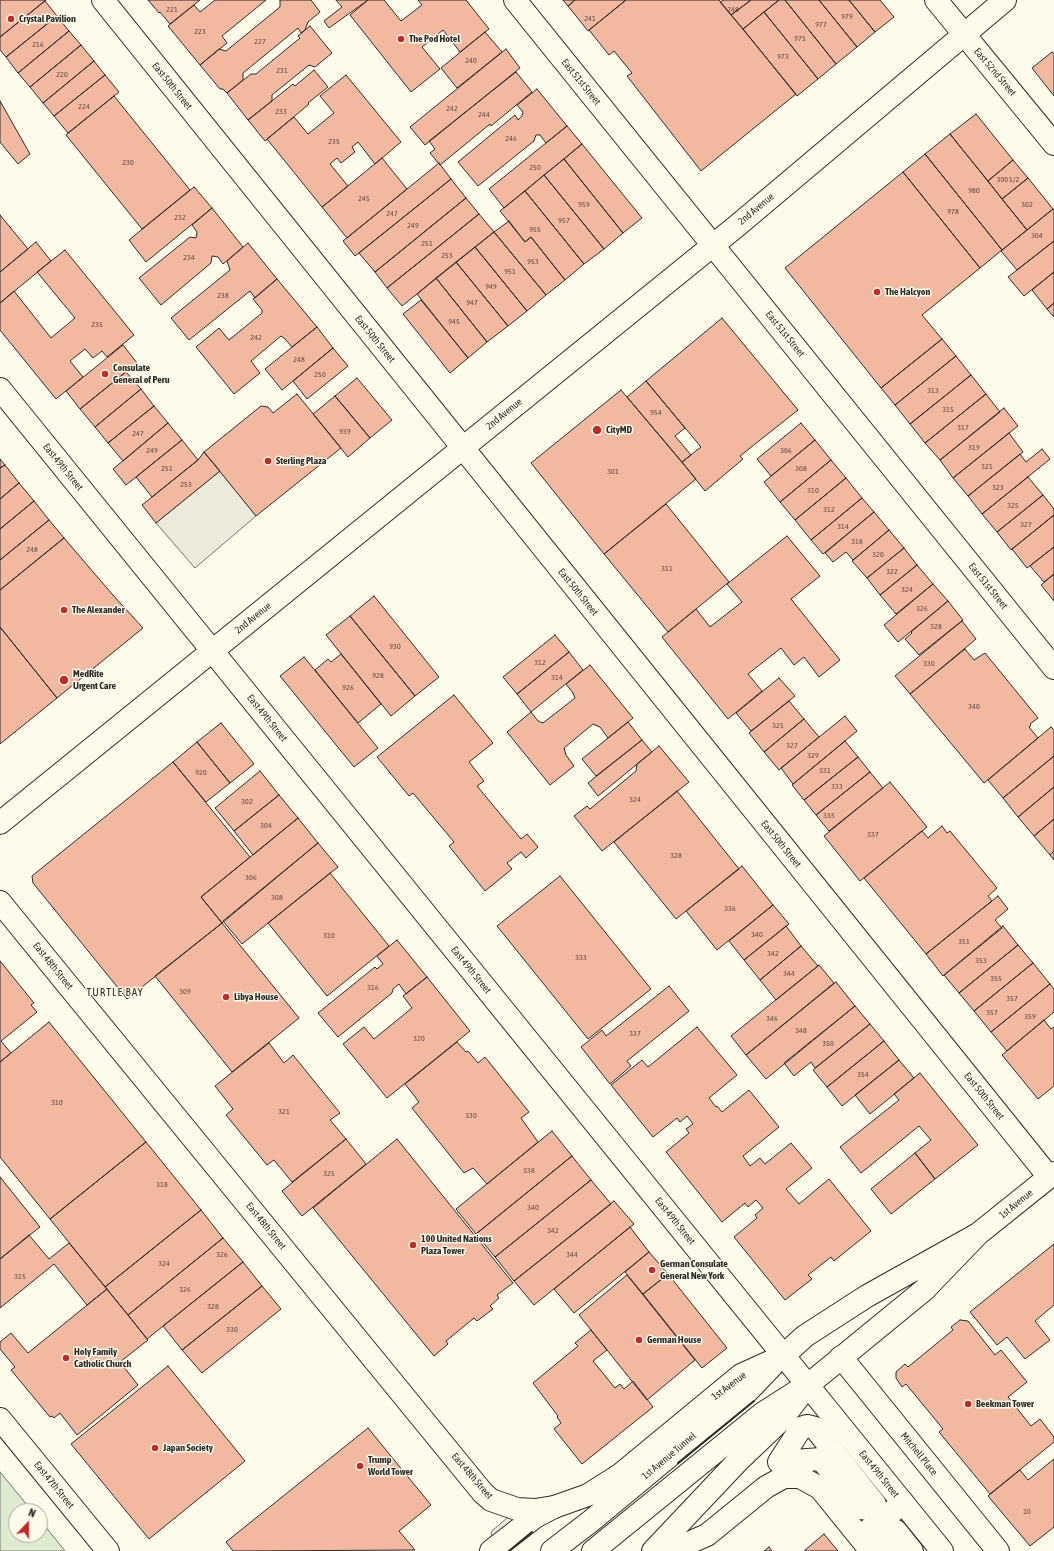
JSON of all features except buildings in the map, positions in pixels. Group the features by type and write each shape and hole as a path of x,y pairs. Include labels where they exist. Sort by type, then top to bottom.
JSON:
{"main road":[{"name":"East 50th Street","path":"103,0 1052,1177"},
{"name":"East 51st Street","path":"515,0 1054,668"},
{"name":"East 52nd Street","path":"936,0 1054,144"},
{"name":"2nd Avenue","path":"0,823 713,245 1005,0"},
{"name":"East 49th Street","path":"0,389 942,1551"},
{"name":"East 48th Street","path":"0,902 483,1493 491,1500 516,1509 535,1510 554,1507"},
{"name":"1st Avenue","path":"491,1551 522,1526 554,1507 588,1495 621,1474 741,1375 783,1356 805,1336 867,1296 978,1234 1052,1177"},
{"name":"1st Avenue","path":"653,1551 739,1460 782,1419 808,1385 924,1290 978,1234"},
{"name":"1st Avenue Tunnel","path":"552,1551 591,1521 748,1391 783,1356"},
{"name":"Mitchell Place","path":"841,1357 998,1551"},
{"path":"593,1551 763,1413 808,1385"},
{"name":"East 47th Street","path":"0,1419 108,1551"},
{"path":"670,1551 706,1535 766,1487 784,1477 800,1477 820,1488 866,1544 903,1503"},
{"path":"895,1551 886,1540 896,1531 912,1551"}],"green space":[{"path":"0,1472 25,1503 8,1503 8,1543 48,1543 48,1530 65,1551 0,1551"}],"shaded area":[{"path":"220,471 256,516 195,568 156,523"},
{"path":"511,1517 514,1520 513,1524 497,1536 491,1535 492,1531 507,1518"}],"wall":[{"path":"678,1463 754,1401"},
{"path":"509,1551 532,1532"}],"place":[{"name":"Crystal Pavilion","path":"11,19"},
{"name":"The Pod Hotel","path":"401,39"},
{"name":"The Halcyon","path":"877,292"},
{"name":"Consulate General of Peru","path":"105,374"},
{"name":"CityMD","path":"597,430"},
{"name":"Sterling Plaza","path":"268,461"},
{"name":"The Alexander","path":"64,610"},
{"name":"MedRite Urgent Care","path":"64,680"},
{"name":"Libya House","path":"226,997"},
{"name":"100 United Nations Plaza Tower","path":"413,1245"},
{"name":"German Consulate General New York","path":"652,1270"},
{"name":"German House","path":"639,1340"},
{"name":"Holy Family Catholic Church","path":"66,1358"},
{"name":"Beekman Tower","path":"968,1404"},
{"name":"Japan Society","path":"155,1448"},
{"name":"Trump World Tower","path":"360,1466"}],"district":[{"name":"TURTLE BAY","path":"115,993"}]}
